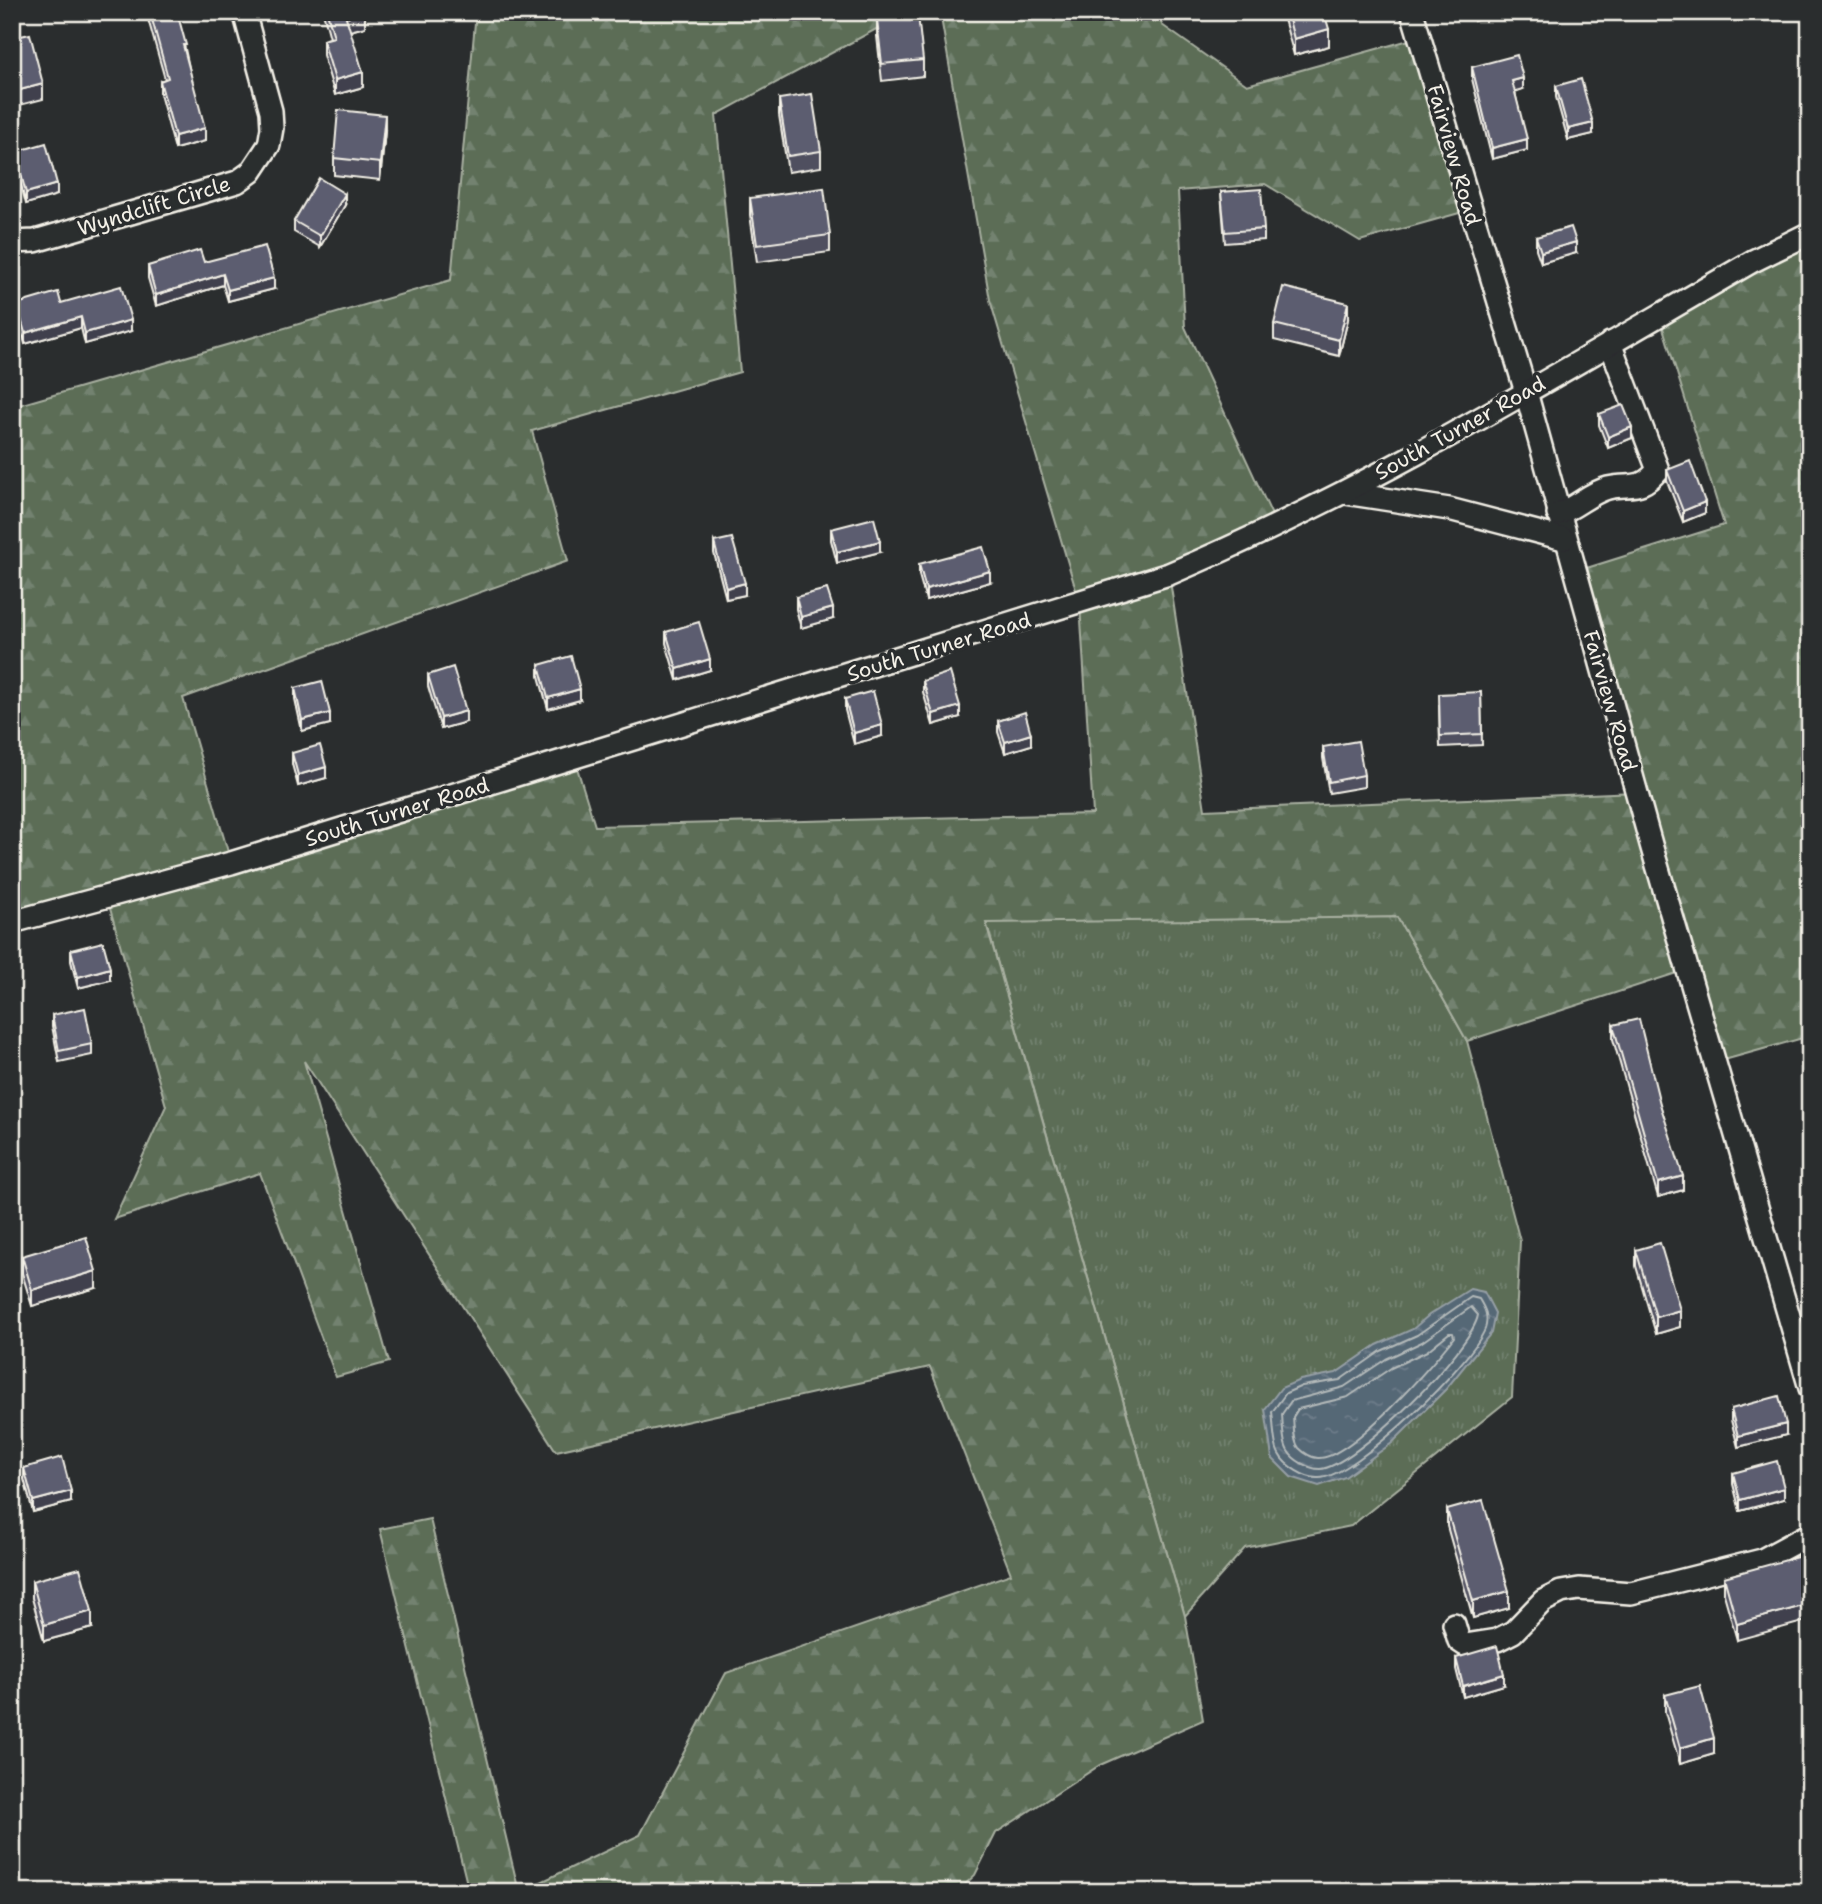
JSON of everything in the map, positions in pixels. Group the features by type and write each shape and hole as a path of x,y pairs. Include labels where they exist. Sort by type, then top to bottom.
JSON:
{"street":[{"name":"Wyndclift Circle","path":"12,242 35,241 160,206 237,182 251,172 269,145 272,128 271,111 244,12"},
{"name":"Fairview Road","path":"1412,12 1526,392 1564,539 1810,1388"},
{"name":"South Turner Road","path":"12,922 231,863 1122,591 1237,546 1345,493 1753,261 1810,233"},
{"path":"1558,514 1576,507 1607,488 1630,488 1648,482 1658,470 1610,343"},
{"path":"1345,493 1449,509 1564,539"},
{"path":"1454,1623 1458,1640 1465,1645 1497,1640 1513,1632 1544,1601 1561,1592 1579,1589 1631,1593 1762,1560 1810,1534"}],"green space":[{"path":"476,12 908,12 716,115 740,372 532,431 568,561 183,698 231,862 574,758 595,826 1093,814 1080,604 990,300 940,12 1158,12 1162,25 1247,85 1420,37 1470,210 1360,241 1265,184 1178,191 1185,327 1277,526 1169,574 1205,810 1636,792 1574,572 1724,525 1659,315 1810,233 1810,1036 1717,1062 1689,969 1467,1041 1397,917 986,923 1185,1616 1203,1720 1100,1765 996,1833 975,1875 957,1892 520,1892 640,1835 726,1673 1011,1574 930,1367 556,1451 304,1061 389,1362 336,1377 260,1173 114,1219 166,1106 107,898 12,922 12,407 451,280"},
{"path":"1397,917 1467,1041 1520,1241 1512,1397 1351,1526 1245,1548 1185,1616 986,922"},
{"path":"430,1519 519,1892 469,1892 380,1529"}],"water":[{"path":"1470,1289 1484,1292 1495,1313 1491,1333 1446,1389 1392,1443 1345,1477 1319,1486 1291,1477 1272,1458 1265,1409 1281,1388 1300,1380 1336,1373 1377,1345 1413,1329 1429,1315"}],"building":[{"path":"150,12 177,12 205,128 175,136 160,81 168,78"},
{"path":"327,12 365,12 346,17 363,72 335,80 323,40 334,37"},
{"path":"1287,12 1324,12 1329,29 1294,39"},
{"path":"918,15 923,60 882,64 877,20"},
{"path":"12,22 16,37 30,34 43,84 12,92"},
{"path":"1517,55 1523,78 1512,81 1527,139 1492,148 1472,67"},
{"path":"1581,79 1593,123 1568,129 1556,86"},
{"path":"812,94 821,151 788,156 779,99"},
{"path":"338,110 385,115 380,163 334,158"},
{"path":"46,143 57,184 26,193 15,152"},
{"path":"319,178 345,194 320,236 294,221"},
{"path":"824,188 830,235 757,245 750,198"},
{"path":"1261,189 1264,229 1225,232 1221,192"},
{"path":"1571,227 1576,242 1541,252 1536,237"},
{"path":"265,246 274,278 228,290 223,274 156,295 148,266 200,250 204,262"},
{"path":"121,286 131,320 85,333 81,317 25,333 17,304 58,292 61,303"},
{"path":"1283,287 1348,303 1339,340 1274,324"},
{"path":"1623,405 1632,427 1608,437 1599,414"},
{"path":"1690,461 1705,502 1683,511 1667,470"},
{"path":"874,518 880,541 837,552 831,529"},
{"path":"732,538 745,583 726,588 714,542"},
{"path":"983,547 990,571 926,589 919,564"},
{"path":"827,589 833,608 801,617 796,597"},
{"path":"699,622 710,659 677,669 666,632"},
{"path":"571,656 580,689 548,698 539,665"},
{"path":"453,667 466,711 441,718 428,675"},
{"path":"950,672 960,706 933,714 923,681"},
{"path":"322,681 330,713 302,720 295,688"},
{"path":"873,691 882,725 854,733 845,699"},
{"path":"1481,692 1482,734 1440,736 1439,694"},
{"path":"1025,712 1031,734 1005,742 998,721"},
{"path":"1358,741 1364,775 1329,782 1323,747"},
{"path":"320,745 326,767 298,775 292,753"},
{"path":"103,942 110,968 78,977 71,950"},
{"path":"85,1008 92,1044 59,1051 52,1015"},
{"path":"1639,1019 1660,1104 1683,1176 1658,1183 1613,1025"},
{"path":"86,1237 96,1271 32,1290 22,1256"},
{"path":"1660,1243 1680,1310 1656,1317 1636,1250"},
{"path":"1779,1396 1786,1424 1738,1436 1731,1409"},
{"path":"62,1457 71,1491 33,1501 24,1468"},
{"path":"1777,1461 1784,1488 1740,1500 1733,1473"},
{"path":"1483,1500 1509,1591 1473,1601 1447,1510"},
{"path":"1801,1556 1810,1586 1810,1604 1737,1624 1724,1577"},
{"path":"80,1568 92,1611 44,1625 32,1581"},
{"path":"1497,1646 1504,1674 1463,1686 1456,1658"},
{"path":"1700,1686 1714,1738 1680,1748 1665,1695"}]}
